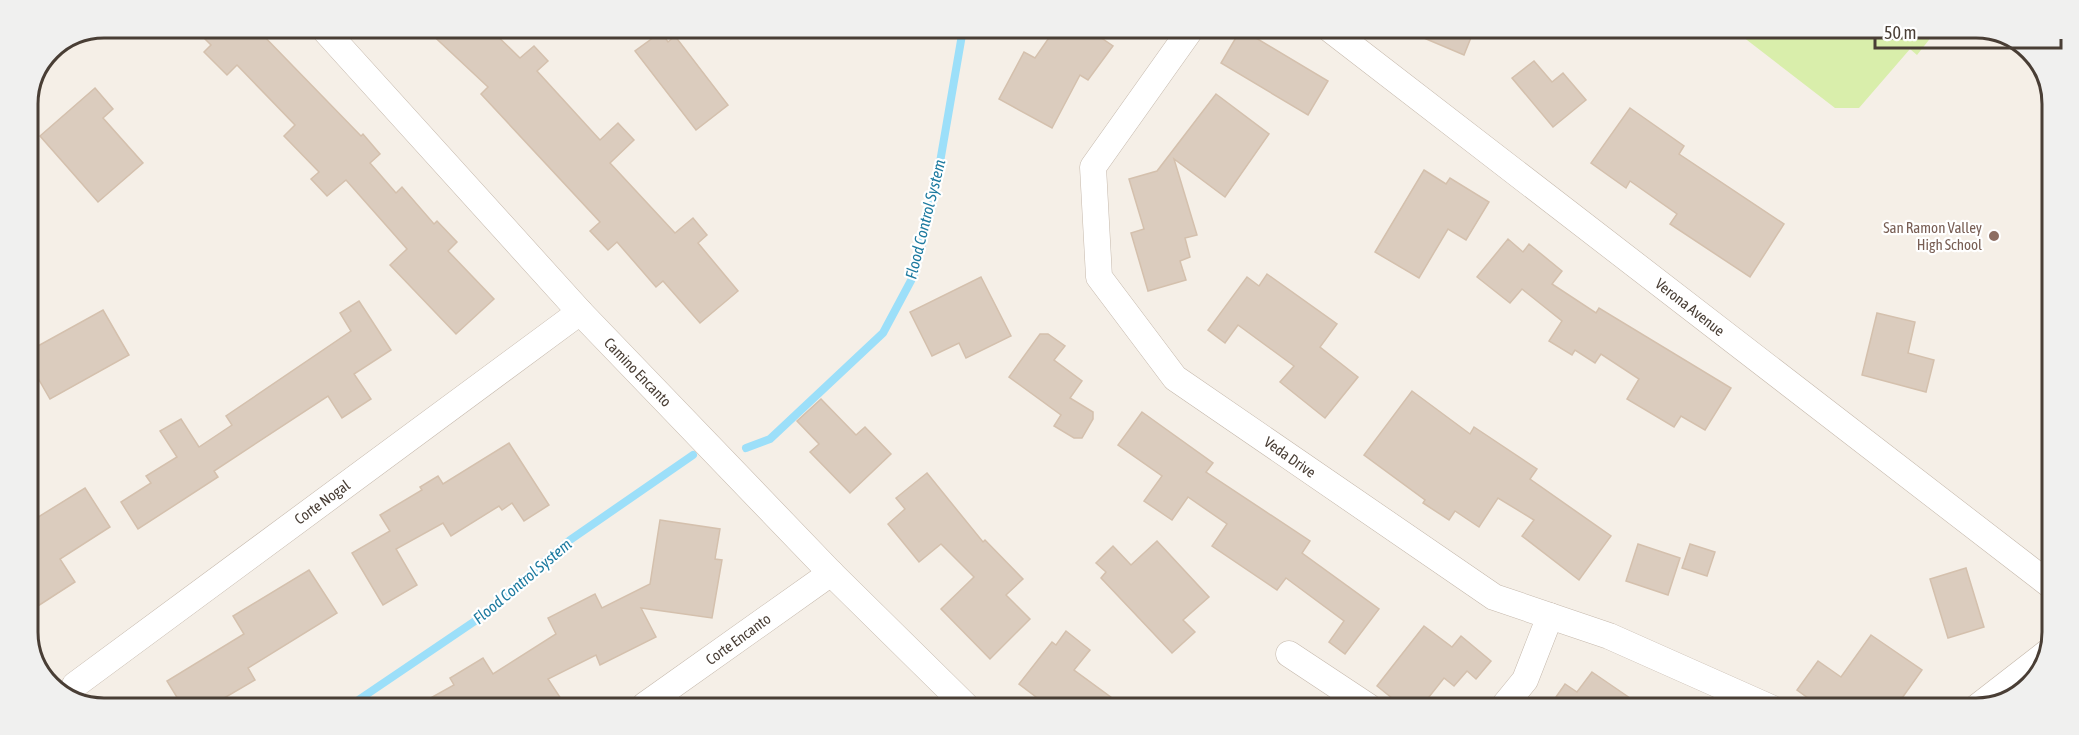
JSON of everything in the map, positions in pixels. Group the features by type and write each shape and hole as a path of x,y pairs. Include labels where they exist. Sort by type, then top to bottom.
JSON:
{"street":[{"name":"Camino Encanto","path":"332,38 580,312 831,573 958,698"},
{"name":"Veda Drive","path":"1185,38 1093,167 1099,277 1175,378 1494,597 1609,636 1748,698"},
{"name":"Verona Avenue","path":"1341,38 2042,579"},
{"name":"Corte Nogal","path":"73,690 75,685 580,312"},
{"name":"Corte Encanto","path":"655,698 831,573"},
{"path":"1510,698 1525,680 1550,616"},
{"path":"1289,654 1355,698"},
{"path":"1993,695 2033,664"}],"green space":[{"path":"1744,38 1930,38 1917,55 1910,49 1859,108 1835,108"}],"building":[{"path":"204,38 266,38 361,136 363,134 380,154 370,163 396,193 402,187 434,224 437,221 457,242 448,251 494,299 456,334 390,265 407,249 346,180 327,196 311,179 319,172 284,136 295,125 237,65 227,75 204,52 211,45"},
{"path":"436,38 499,38 520,58 534,46 548,61 537,71 600,140 618,123 634,140 610,163 675,233 693,218 707,235 698,243 738,291 700,323 663,281 656,287 617,242 608,250 590,231 600,222 481,94 488,87"},
{"path":"653,38 665,38 668,42 677,38 728,105 696,130 635,51"},
{"path":"1049,38 1101,38 1113,46 1088,80 1080,75 1052,128 999,99 1024,52 1035,58"},
{"path":"1236,38 1256,38 1328,81 1308,115 1221,63"},
{"path":"1424,38 1471,38 1464,55"},
{"path":"1534,61 1552,82 1563,73 1586,100 1553,127 1512,78"},
{"path":"95,88 113,109 103,118 143,163 98,202 40,136"},
{"path":"1216,94 1269,134 1225,197 1174,159 1197,235 1185,238 1190,257 1180,261 1186,280 1148,291 1131,233 1144,229 1129,179 1157,171"},
{"path":"1630,108 1684,146 1679,154 1784,224 1750,277 1670,224 1677,214 1630,181 1626,188 1591,163"},
{"path":"1424,170 1446,184 1450,178 1489,202 1466,240 1448,229 1419,278 1375,252"},
{"path":"1508,239 1523,252 1529,244 1562,271 1552,284 1596,313 1599,308 1731,388 1705,430 1681,416 1674,427 1627,399 1639,379 1601,354 1595,363 1575,350 1572,355 1549,341 1562,321 1522,289 1510,303 1477,277"},
{"path":"1267,274 1337,324 1320,347 1358,377 1325,418 1280,382 1294,366 1238,325 1225,343 1208,330 1247,277 1259,286"},
{"path":"981,277 1011,336 966,358 959,343 932,356 910,312"},
{"path":"359,301 391,350 354,374 371,399 342,418 328,396 214,471 218,477 138,529 121,502 151,483 146,476 177,457 160,431 181,419 199,447 232,425 226,416 351,331 340,313"},
{"path":"103,310 129,355 50,399 38,378 38,346"},
{"path":"1877,313 1915,322 1908,353 1934,360 1926,392 1862,375"},
{"path":"1040,334 1048,334 1065,346 1054,360 1082,381 1070,398 1093,412 1093,419 1082,438 1074,438 1054,426 1061,415 1009,377"},
{"path":"1412,391 1470,434 1474,427 1537,469 1530,479 1611,536 1579,580 1522,536 1534,520 1498,498 1479,527 1455,511 1449,520 1423,503 1425,500 1364,455"},
{"path":"821,399 856,435 865,427 891,454 850,493 810,452 819,444 797,421"},
{"path":"1142,412 1213,463 1206,472 1310,541 1302,553 1379,609 1345,654 1329,642 1344,621 1286,578 1277,590 1212,546 1227,524 1188,497 1172,520 1144,501 1162,476 1118,445"},
{"path":"509,443 549,505 524,521 512,503 502,510 499,506 451,536 443,523 396,549 417,585 383,605 352,553 390,531 380,515 422,490 420,487 438,476 443,484"},
{"path":"927,473 983,542 985,540 1023,579 1006,595 1030,619 990,659 941,609 974,577 941,544 919,562 888,524 905,509 896,498"},
{"path":"85,488 110,527 60,559 75,582 38,606 38,517"},
{"path":"660,520 720,529 715,559 722,560 712,618 641,608 656,637 600,665 596,655 548,679 560,698 431,698 454,685 450,678 483,658 493,674 556,634 548,618 595,594 602,608 650,584"},
{"path":"1157,541 1209,597 1183,620 1195,632 1172,653 1101,578 1106,572 1096,563 1113,546 1131,565"},
{"path":"1638,544 1680,558 1668,595 1626,581"},
{"path":"1690,544 1715,552 1707,576 1682,568"},
{"path":"1966,568 1984,627 1948,638 1930,579"},
{"path":"309,570 337,613 248,668 255,680 224,698 177,698 167,681 244,634 233,616"},
{"path":"1424,626 1452,647 1461,636 1491,661 1476,679 1467,671 1454,686 1444,678 1428,698 1392,698 1377,686"},
{"path":"1066,631 1090,650 1074,670 1112,698 1037,698 1019,684 1052,642 1056,645"},
{"path":"1871,635 1922,670 1902,698 1808,698 1797,690 1818,661 1841,677"},
{"path":"1592,672 1630,698 1555,698 1565,684 1577,692"}],"waterway":[{"name":"Flood Control System","path":"746,448 770,439 883,333 914,275 934,197 961,38"},
{"name":"Flood Control System","path":"361,698 475,621 570,540 693,455"}],"place":[{"name":"San Ramon Valley High School","path":"1994,236"}]}
